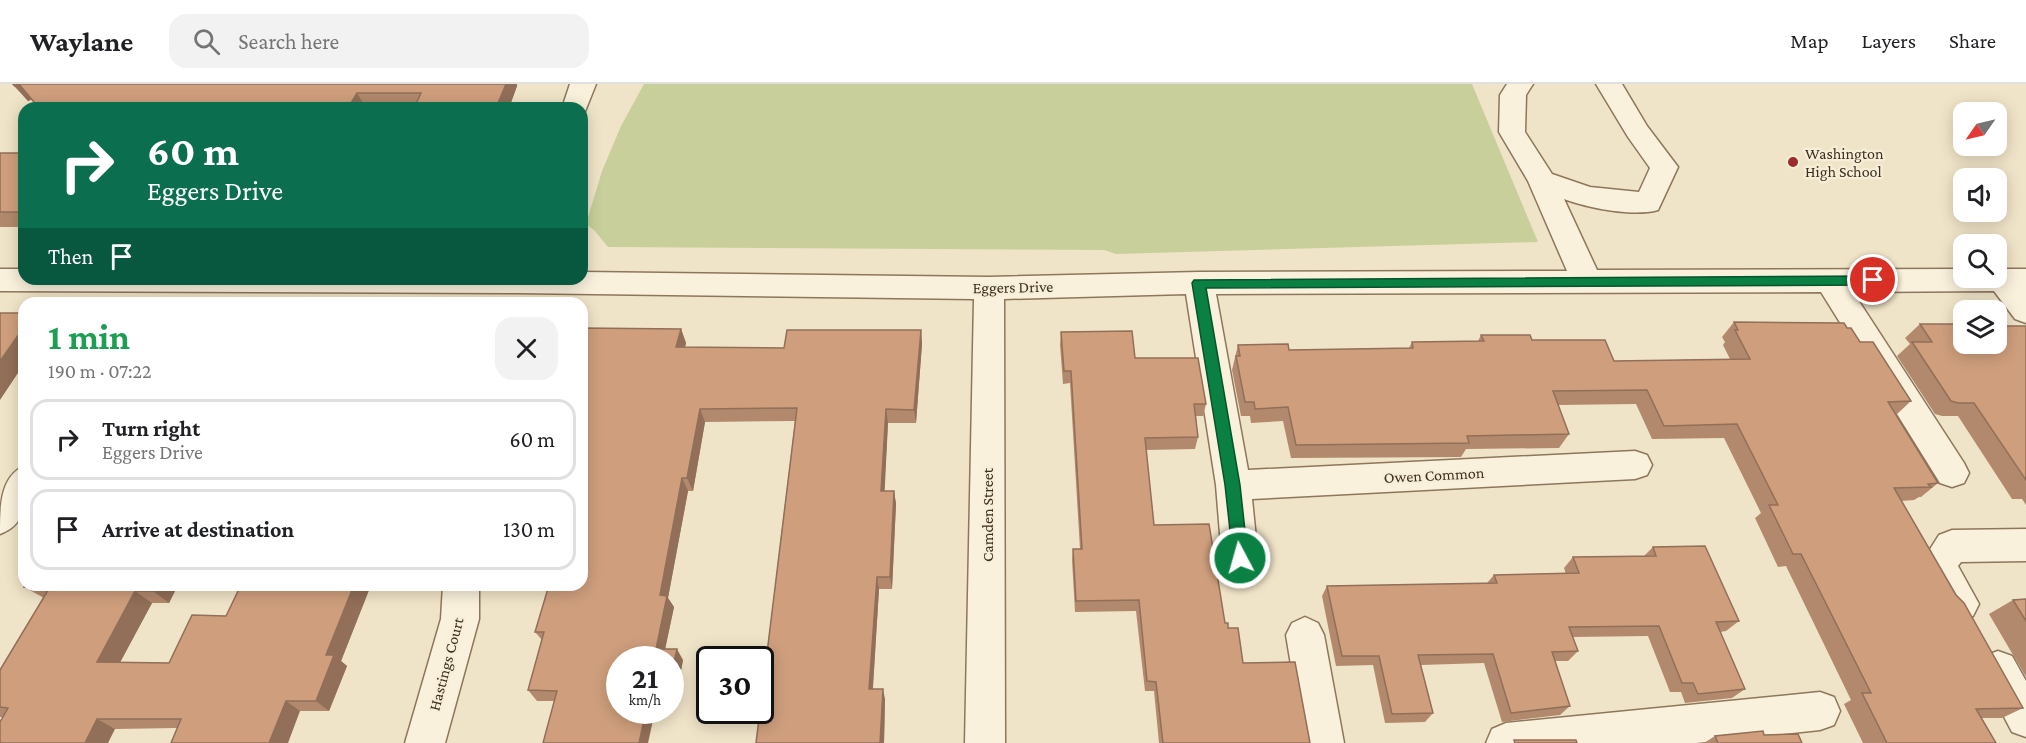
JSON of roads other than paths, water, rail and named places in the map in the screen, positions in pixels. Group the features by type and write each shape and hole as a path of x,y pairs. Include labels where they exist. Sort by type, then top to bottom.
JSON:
{"street":[{"path":"577,102 583,84"},
{"path":"1520,84 1513,95 1512,132 1542,181 1587,281"},
{"path":"1542,181 1587,197 1648,203 1664,167 1637,131 1609,84"},
{"name":"Eggers Drive","path":"0,280 18,282"},
{"path":"1830,280 1952,473"},
{"path":"2014,280 2026,311"},
{"name":"Eggers Drive","path":"59,285 142,292 515,288 989,288 1199,283 2014,280"},
{"path":"1199,283 1233,485 1240,558"},
{"name":"Camden Street","path":"985,743 989,288"},
{"name":"Owen Common","path":"1233,485 1635,465"},
{"path":"0,519 18,490"},
{"path":"2026,545 1952,546 1938,565 2026,718"},
{"name":"Hastings Court","path":"425,743 460,619 461,591"},
{"path":"1305,635 1324,743"},
{"path":"1506,743 1820,711"}],"place":[{"name":"Washington High School","path":"1793,162"}]}
